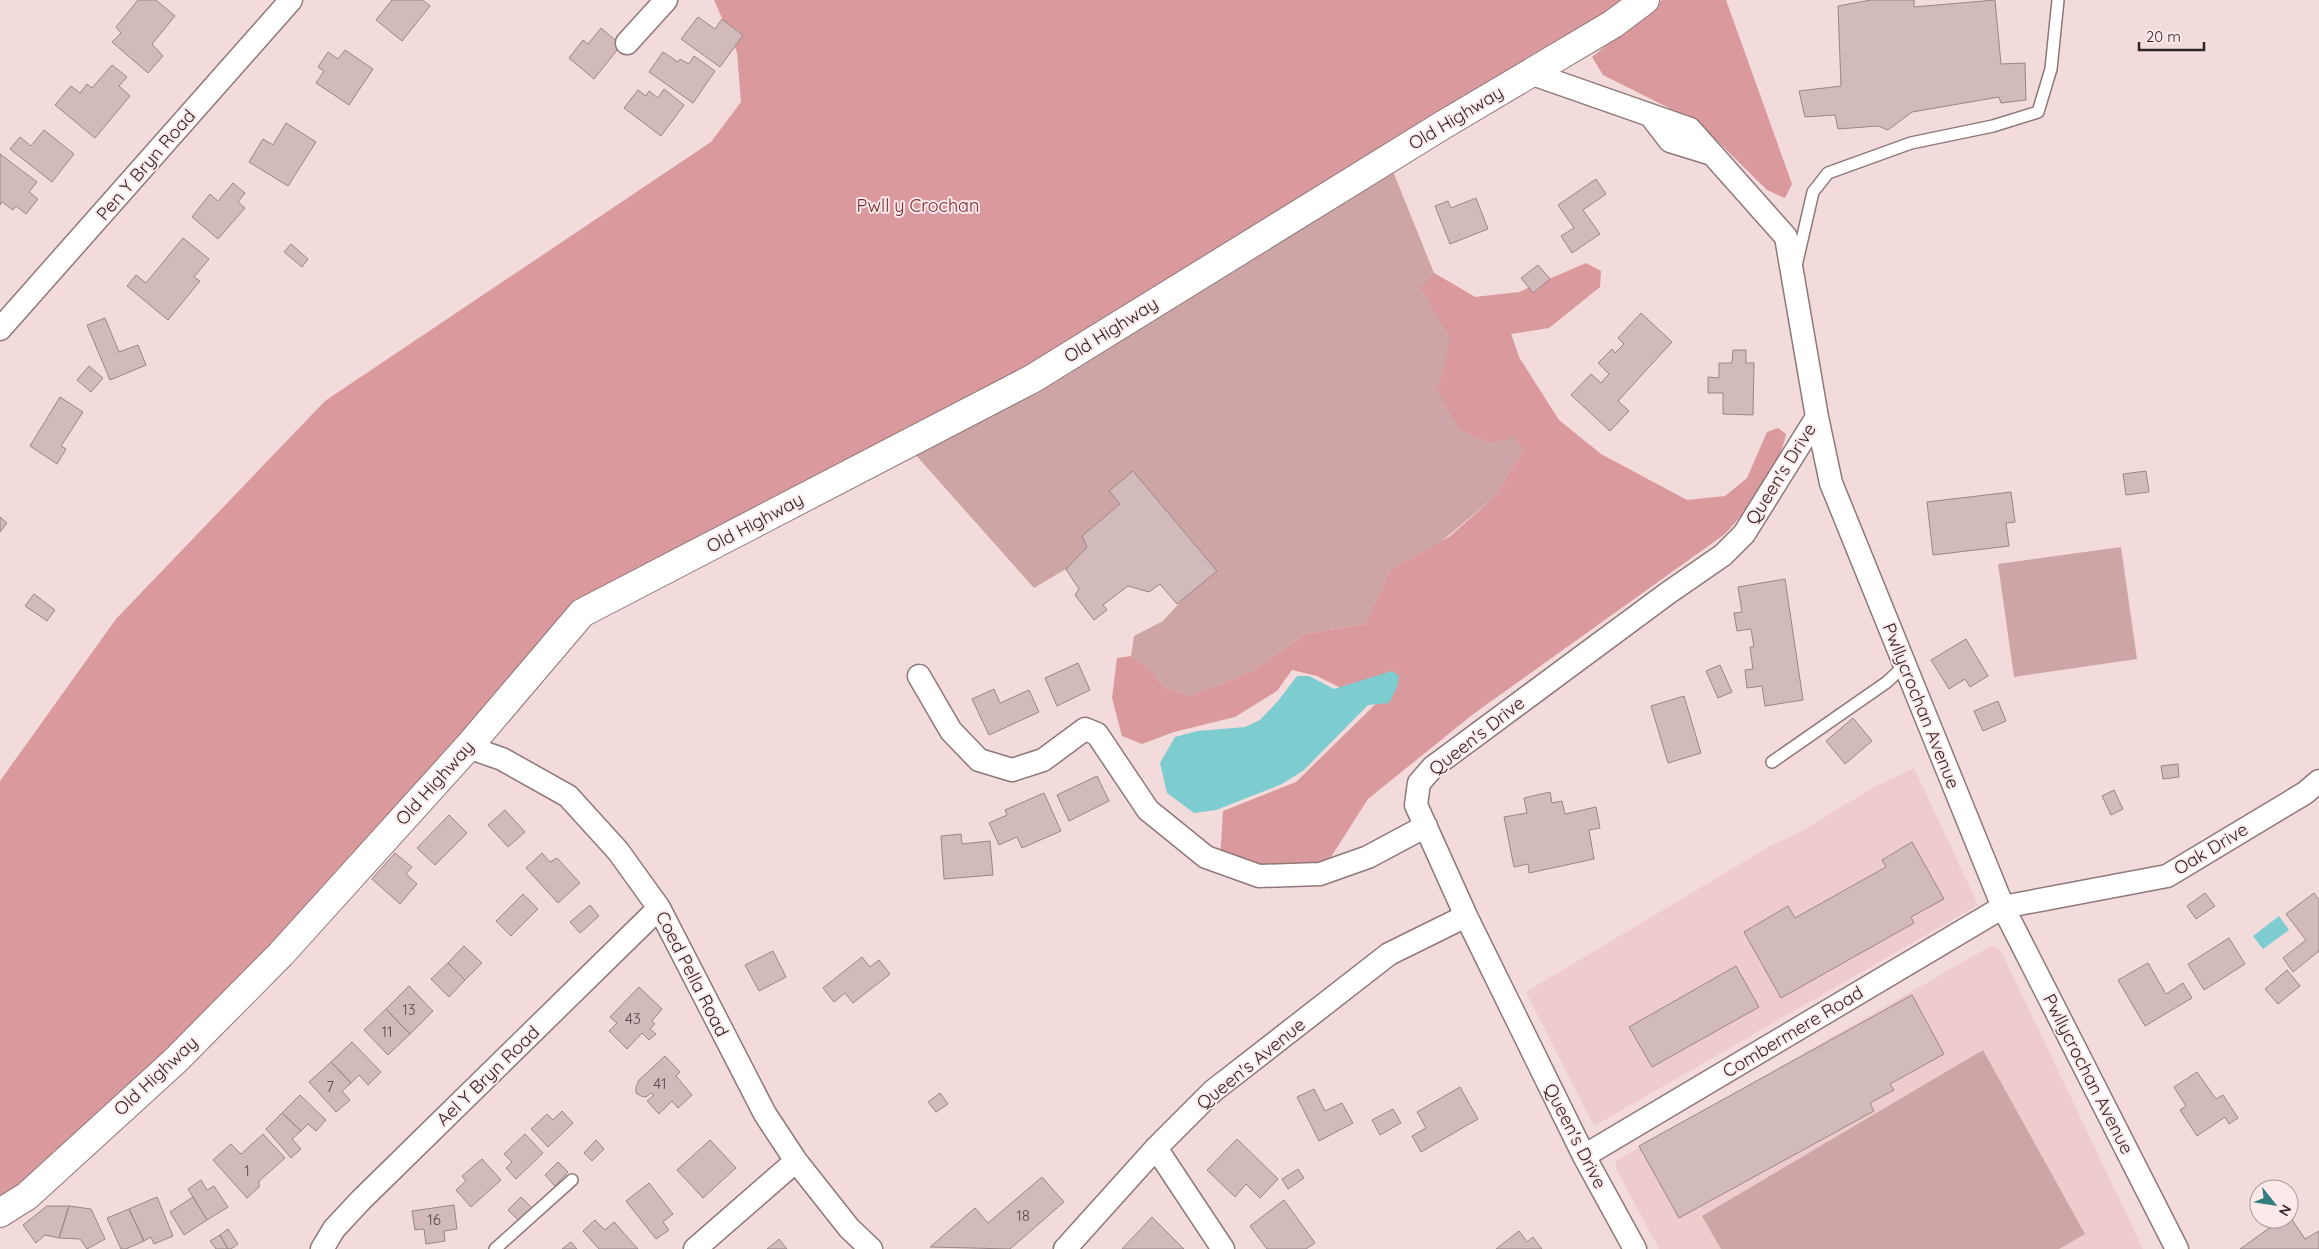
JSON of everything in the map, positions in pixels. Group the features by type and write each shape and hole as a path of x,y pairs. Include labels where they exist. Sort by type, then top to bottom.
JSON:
{"street":[{"name":"Pen Y Bryn Road","path":"0,329 291,0"},
{"path":"627,44 666,0"},
{"name":"Old Highway","path":"0,1213 27,1196 175,1060 281,954 468,747 582,613 1032,378 1379,164 1613,24 1645,0"},
{"name":"Pwllycrochan Avenue","path":"1530,73 1650,115 1670,141 1713,154 1786,237 1817,417 1831,483 2003,907 2177,1249"},
{"name":"Queen's Drive","path":"1635,1249 1584,1156 1466,916 1416,805 1419,783 1433,767 1668,593 1723,555 1744,534 1817,417"},
{"path":"919,676 951,731 979,760 1012,770 1043,760 1085,729 1097,734 1148,810 1206,857 1259,876 1320,874 1368,857 1426,826"},
{"name":"Coed Pella Road","path":"468,747 502,759 568,796 618,851 659,908 765,1114 796,1161 849,1228 871,1249"},
{"name":"Oak Drive","path":"2003,907 2167,876 2305,793 2319,781"},
{"name":"Combermere Road","path":"1584,1156 2003,907"},
{"name":"Ael Y Bryn Road","path":"322,1249 334,1229 361,1200 659,908"},
{"name":"Queen's Avenue","path":"1065,1249 1156,1148 1213,1091 1389,954 1466,916"},
{"path":"1156,1148 1222,1249"},
{"path":"695,1249 796,1161"}],"lane":[{"path":"1793,280 1814,192 1828,173 1912,143 1993,126 2038,112 2051,69 2058,0"},
{"path":"1772,762 1887,682 1904,666"},
{"path":"495,1249 572,1180"}],"shaded area":[{"path":"1388,159 1434,273 1475,297 1511,334 1519,357 1524,450 1493,498 1442,541 1390,570 1366,624 1305,634 1253,671 1191,696 1164,687 1153,672 1131,656 1134,636 1163,621 1182,600 1217,571 1133,471 1120,504 1083,536 1087,547 1066,569 1034,588 906,444"},
{"path":"2121,547 2137,659 2014,677 1998,564"},
{"path":"1914,768 1978,905 1594,1126 1526,992 1770,846 1798,833 1869,790"},
{"path":"1994,946 2001,951 2143,1249 1659,1249 1616,1169 1616,1161 1989,947"},
{"path":"1983,1050 2085,1234 2059,1249 1721,1249 1702,1216"}],"green space":[{"name":"Pwll y Crochan","path":"714,0 1645,0 1032,379 582,613 372,853 0,1213 0,781 116,619 325,401 711,142 741,102 737,52"},
{"path":"1662,0 1726,0 1792,184 1785,198 1767,190 1699,123 1603,75 1592,57"},
{"path":"1586,263 1601,271 1600,287 1549,328 1511,334 1519,357 1559,420 1601,454 1687,500 1725,496 1747,478 1767,432 1778,428 1786,434 1777,462 1770,475 1754,500 1725,534 1472,715 1368,799 1320,874 1220,862 1223,811 1296,782 1394,686 1343,689 1317,676 1292,670 1277,691 1235,717 1174,732 1142,744 1122,736 1112,698 1117,658 1131,656 1153,672 1164,687 1191,696 1253,671 1305,634 1366,624 1390,570 1449,537 1493,498 1524,450 1515,437 1489,443 1459,429 1438,390 1450,338 1421,288 1434,273 1475,297 1519,292"}],"water":[{"path":"1392,671 1399,676 1397,687 1389,703 1368,705 1304,770 1282,784 1216,810 1194,813 1167,793 1160,763 1175,737 1197,731 1245,727 1260,720 1278,701 1297,676 1309,676 1334,689"},
{"path":"2279,916 2289,930 2263,949 2253,936"}],"building":[{"path":"138,0 156,0 175,16 152,44 163,56 148,73 112,42 121,33 116,27"},
{"path":"392,0 423,0 430,6 402,41 376,20"},
{"path":"1871,0 1914,0 1914,7 1995,0 2001,64 2025,63 2026,100 2001,103 1999,97 1912,112 1888,130 1878,126 1838,129 1835,115 1805,117 1799,91 1841,86 1838,6"},
{"path":"698,17 715,29 722,19 743,35 720,67 681,39"},
{"path":"601,28 621,45 594,79 569,58 583,40 588,44"},
{"path":"345,50 373,69 349,105 316,83 324,71 318,67 328,52 338,59"},
{"path":"663,52 678,62 680,59 689,64 694,56 715,71 693,103 649,72"},
{"path":"112,65 127,77 119,86 130,96 95,138 55,105 71,86 80,93 87,84 92,88"},
{"path":"664,89 684,105 661,136 624,108 638,90 646,96 649,91 658,98"},
{"path":"286,123 316,142 288,186 249,162 263,139 273,145"},
{"path":"44,130 74,154 52,182 10,149 20,137 31,146"},
{"path":"0,154 37,182 29,192 38,199 26,214 16,206 13,210 2,202 0,205"},
{"path":"1596,179 1606,194 1583,210 1600,234 1572,253 1561,236 1574,228 1558,205"},
{"path":"233,183 245,193 238,202 245,208 218,239 192,217 210,194 218,201"},
{"path":"1476,198 1488,229 1450,244 1435,206 1448,201 1451,208"},
{"path":"183,238 209,259 194,277 200,281 168,320 127,286 136,275 146,283"},
{"path":"291,244 308,259 302,267 284,252"},
{"path":"1538,265 1550,279 1533,293 1521,278"},
{"path":"1641,313 1672,342 1618,401 1629,411 1610,431 1571,395 1591,374 1601,383 1609,374 1598,363 1612,349 1615,353 1624,344 1618,338"},
{"path":"105,318 119,352 138,345 146,365 110,380 87,325"},
{"path":"1733,350 1746,350 1746,363 1754,363 1753,415 1723,414 1723,393 1708,393 1708,377 1719,378 1719,363 1732,363"},
{"path":"89,366 103,378 91,392 77,380"},
{"path":"60,397 83,412 61,446 66,449 57,464 30,446"},
{"path":"1133,471 1217,571 1177,604 1160,584 1149,592 1128,586 1103,605 1107,610 1094,620 1075,595 1079,589 1066,569 1087,547 1082,536 1120,504 1109,491"},
{"path":"2146,471 2149,492 2126,495 2123,474"},
{"path":"2011,492 2015,522 2006,523 2009,546 1933,555 1927,502"},
{"path":"0,517 7,523 0,532"},
{"path":"1785,579 1803,700 1765,706 1762,686 1747,688 1745,670 1753,669 1750,647 1754,647 1751,629 1737,631 1734,613 1742,612 1738,587"},
{"path":"34,594 55,610 47,621 25,606"},
{"path":"1966,639 1988,676 1970,687 1965,679 1949,689 1931,660"},
{"path":"1078,663 1090,690 1057,706 1045,678"},
{"path":"1720,665 1732,692 1718,698 1706,671"},
{"path":"994,689 1000,703 1029,690 1039,712 989,735 972,699"},
{"path":"1684,696 1701,753 1668,763 1651,706"},
{"path":"1998,701 2006,721 1983,731 1974,711"},
{"path":"1853,718 1872,741 1845,764 1826,741"},
{"path":"2178,764 2179,777 2163,779 2161,766"},
{"path":"1097,776 1109,801 1069,821 1057,795"},
{"path":"2114,790 2123,809 2111,815 2102,796"},
{"path":"1550,792 1552,803 1562,801 1565,814 1596,807 1600,828 1589,830 1594,859 1529,873 1528,864 1514,867 1504,817 1527,813 1524,798"},
{"path":"1044,793 1061,831 1022,848 1017,837 999,845 989,823 1007,815 1005,810"},
{"path":"505,810 525,832 508,847 488,825"},
{"path":"449,815 467,833 435,865 417,848"},
{"path":"961,834 962,844 990,841 993,875 944,879 941,836"},
{"path":"1912,842 1944,899 1911,917 1914,923 1781,998 1744,932 1788,906 1795,918 1886,867 1882,860"},
{"path":"395,853 412,867 406,874 417,884 400,904 372,879"},
{"path":"542,853 550,862 557,858 580,883 558,903 526,868"},
{"path":"2205,893 2215,906 2196,919 2187,906"},
{"path":"2314,893 2319,900 2319,951 2293,972 2283,958 2306,940 2286,914"},
{"path":"523,894 538,909 511,936 496,921"},
{"path":"590,905 599,916 580,933 570,922"},
{"path":"2229,938 2245,964 2204,990 2188,964"},
{"path":"464,946 482,963 465,980 448,963"},
{"path":"773,951 786,977 759,991 745,965"},
{"path":"862,957 870,967 879,960 890,974 853,1003 845,993 834,1002 823,988"},
{"path":"448,963 465,980 449,997 431,979"},
{"path":"2148,963 2166,994 2183,983 2192,998 2145,1026 2118,980"},
{"path":"1736,966 1759,1007 1652,1067 1629,1027"},
{"path":"2287,970 2300,986 2278,1004 2265,989"},
{"path":"409,986 433,1011 410,1034 386,1009"},
{"path":"639,987 662,1009 652,1021 655,1024 650,1029 656,1034 649,1040 642,1033 627,1049 609,1031 617,1023 610,1017"},
{"path":"1912,995 1944,1054 1890,1084 1894,1090 1870,1103 1874,1111 1679,1218 1639,1146"},
{"path":"386,1009 410,1034 388,1055 364,1030"},
{"path":"352,1042 381,1072 368,1085 359,1075 351,1083 331,1062"},
{"path":"665,1056 680,1072 676,1076 692,1095 678,1108 672,1101 659,1114 647,1101 654,1095 651,1093 646,1097 641,1096 636,1093 636,1087 639,1080"},
{"path":"331,1062 351,1083 342,1091 350,1100 336,1112 309,1082"},
{"path":"2197,1072 2216,1099 2223,1095 2238,1118 2229,1124 2225,1117 2197,1136 2180,1110 2186,1106 2174,1087"},
{"path":"1460,1087 1478,1119 1421,1152 1412,1136 1426,1128 1417,1112"},
{"path":"1314,1089 1325,1111 1342,1103 1353,1123 1319,1141 1297,1097"},
{"path":"940,1093 948,1104 936,1112 928,1102"},
{"path":"300,1095 326,1120 316,1131 308,1124 301,1131 282,1113"},
{"path":"1393,1109 1401,1123 1380,1135 1372,1120"},
{"path":"562,1111 573,1123 548,1147 531,1129 547,1114 553,1120"},
{"path":"282,1113 301,1131 292,1139 301,1149 291,1158 266,1129"},
{"path":"263,1134 285,1158 259,1181 259,1187 247,1198 213,1160 231,1144 241,1154"},
{"path":"525,1134 543,1153 516,1179 506,1168 512,1162 504,1154"},
{"path":"1237,1139 1278,1179 1260,1198 1246,1184 1235,1197 1207,1170"},
{"path":"596,1140 604,1149 592,1161 584,1153"},
{"path":"710,1140 736,1168 703,1198 677,1170"},
{"path":"482,1159 501,1180 471,1207 456,1190 466,1181 462,1176"},
{"path":"558,1162 568,1172 555,1186 545,1175"},
{"path":"1298,1169 1304,1178 1288,1189 1282,1179"},
{"path":"1042,1177 1064,1202 1010,1249 930,1247 975,1208 988,1223"},
{"path":"201,1180 207,1190 214,1186 228,1207 207,1220 188,1189"},
{"path":"649,1183 673,1214 663,1222 669,1230 656,1239 626,1201"},
{"path":"157,1197 173,1236 154,1244 151,1237 144,1241 129,1209"},
{"path":"193,1197 207,1220 184,1235 170,1212"},
{"path":"521,1197 532,1208 519,1221 508,1210"},
{"path":"1284,1200 1315,1243 1306,1249 1267,1249 1250,1226"},
{"path":"454,1205 457,1229 444,1231 445,1241 426,1244 424,1229 415,1230 412,1211"},
{"path":"47,1206 69,1206 59,1238 45,1235 36,1243 23,1225"},
{"path":"69,1206 91,1209 105,1239 87,1249 80,1239 59,1238"},
{"path":"129,1209 144,1241 126,1249 121,1249 107,1218"},
{"path":"1152,1217 1184,1249 1122,1249"},
{"path":"595,1220 605,1230 614,1222 638,1249 599,1249 583,1231"},
{"path":"228,1229 238,1244 231,1249 228,1249 220,1235"},
{"path":"2268,1229 2298,1229 2305,1239 2319,1231 2319,1249 2240,1249"},
{"path":"1519,1231 1527,1242 1533,1237 1542,1249 1496,1249"},
{"path":"220,1235 228,1249 216,1249 210,1241"},
{"path":"779,1239 787,1249 767,1249"},
{"path":"571,1242 577,1249 562,1249"}]}
